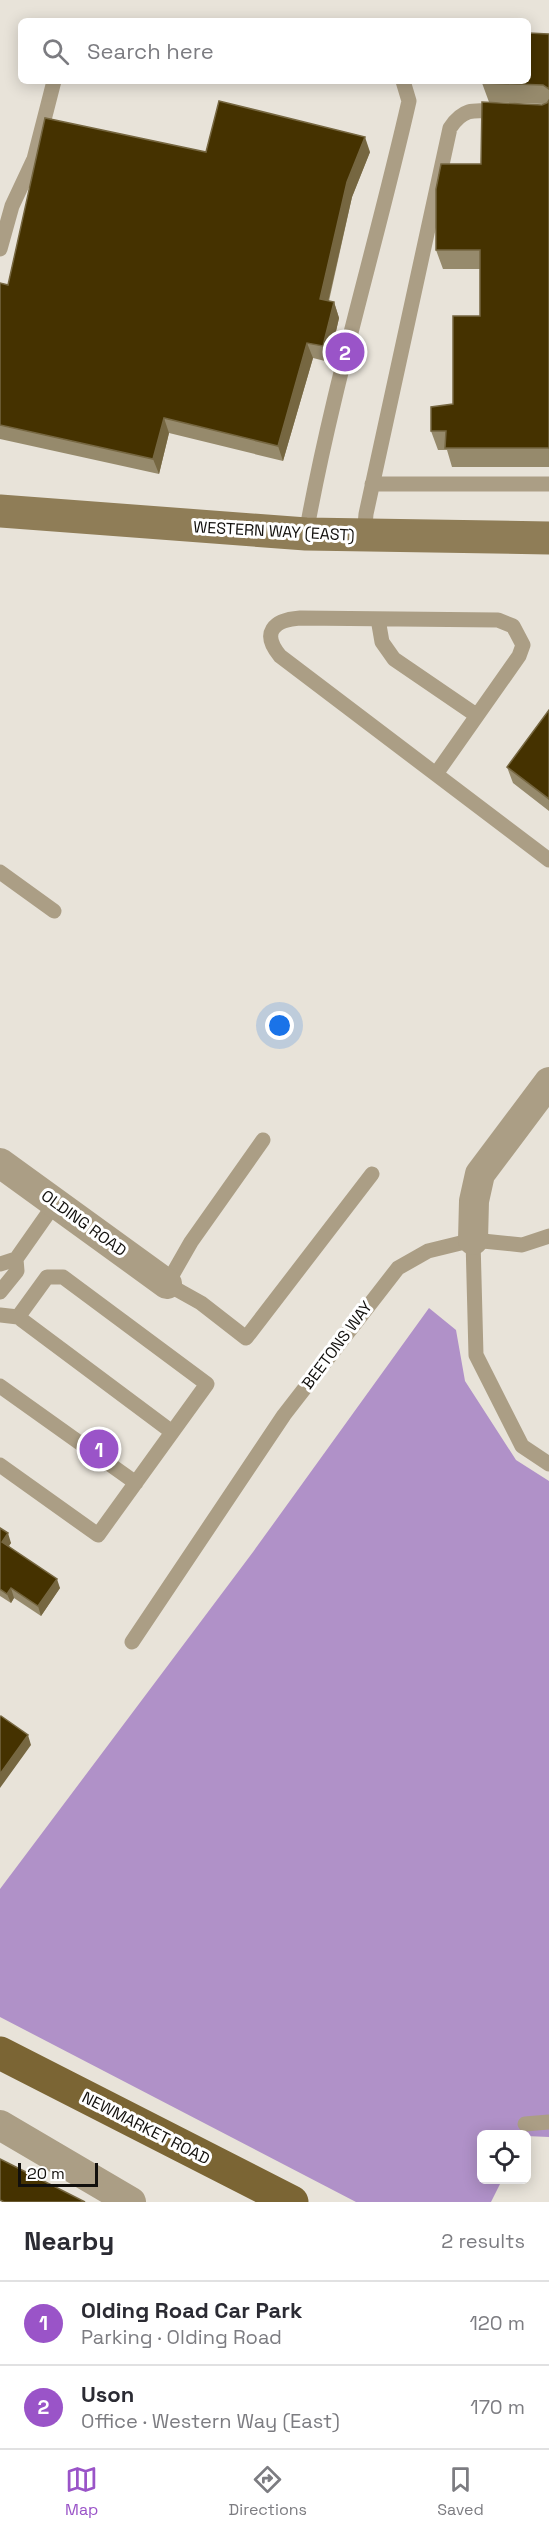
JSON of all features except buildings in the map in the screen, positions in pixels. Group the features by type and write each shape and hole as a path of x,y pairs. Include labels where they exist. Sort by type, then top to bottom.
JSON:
{"main road":[{"name":"NEWMARKET ROAD","path":"0,2053 292,2202"}],"street":[{"name":"WESTERN WAY (EAST)","path":"0,511 364,537 549,538"},
{"path":"473,1240 474,1201 480,1174 549,1082"},
{"name":"OLDING ROAD","path":"0,1163 167,1284"},
{"path":"0,2125 131,2202"}],"lane":[{"path":"0,249 12,206 34,159 53,84"},
{"path":"306,534 343,360 374,249 409,101 404,84"},
{"path":"364,537 372,484 450,128 456,118 467,111 514,113"},
{"path":"372,484 549,484"},
{"path":"436,774 519,656 523,645 513,626 498,620 378,619 285,619 274,626 270,635 271,646 280,656 549,860"},
{"path":"378,619 382,642 394,659 476,715"},
{"path":"0,872 54,911"},
{"path":"263,1140 191,1242 167,1284 201,1303 246,1338 372,1173"},
{"path":"0,1264 16,1259 56,1202"},
{"name":"BEETONS WAY","path":"132,1642 284,1415 379,1289 398,1268 428,1251 473,1240 522,1245 549,1236"},
{"path":"473,1240 476,1355 522,1446 549,1464"},
{"path":"0,1292 17,1270 16,1259"},
{"path":"0,1465 98,1535 207,1384 63,1277 47,1277 18,1317"},
{"path":"0,1315 18,1317 172,1432"},
{"path":"0,1386 136,1483"},
{"path":"525,2124 549,2122"}],"shaded area":[{"path":"429,1308 456,1330 465,1381 516,1460 549,1481 549,2137 531,2136 531,2130 477,2130 477,2184 500,2184 491,2202 356,2202 0,2017 0,1889 253,1552"}],"place":[{"name":"Uson","path":"345,352"},
{"name":"Olding Road Car Park","path":"99,1449"}]}
